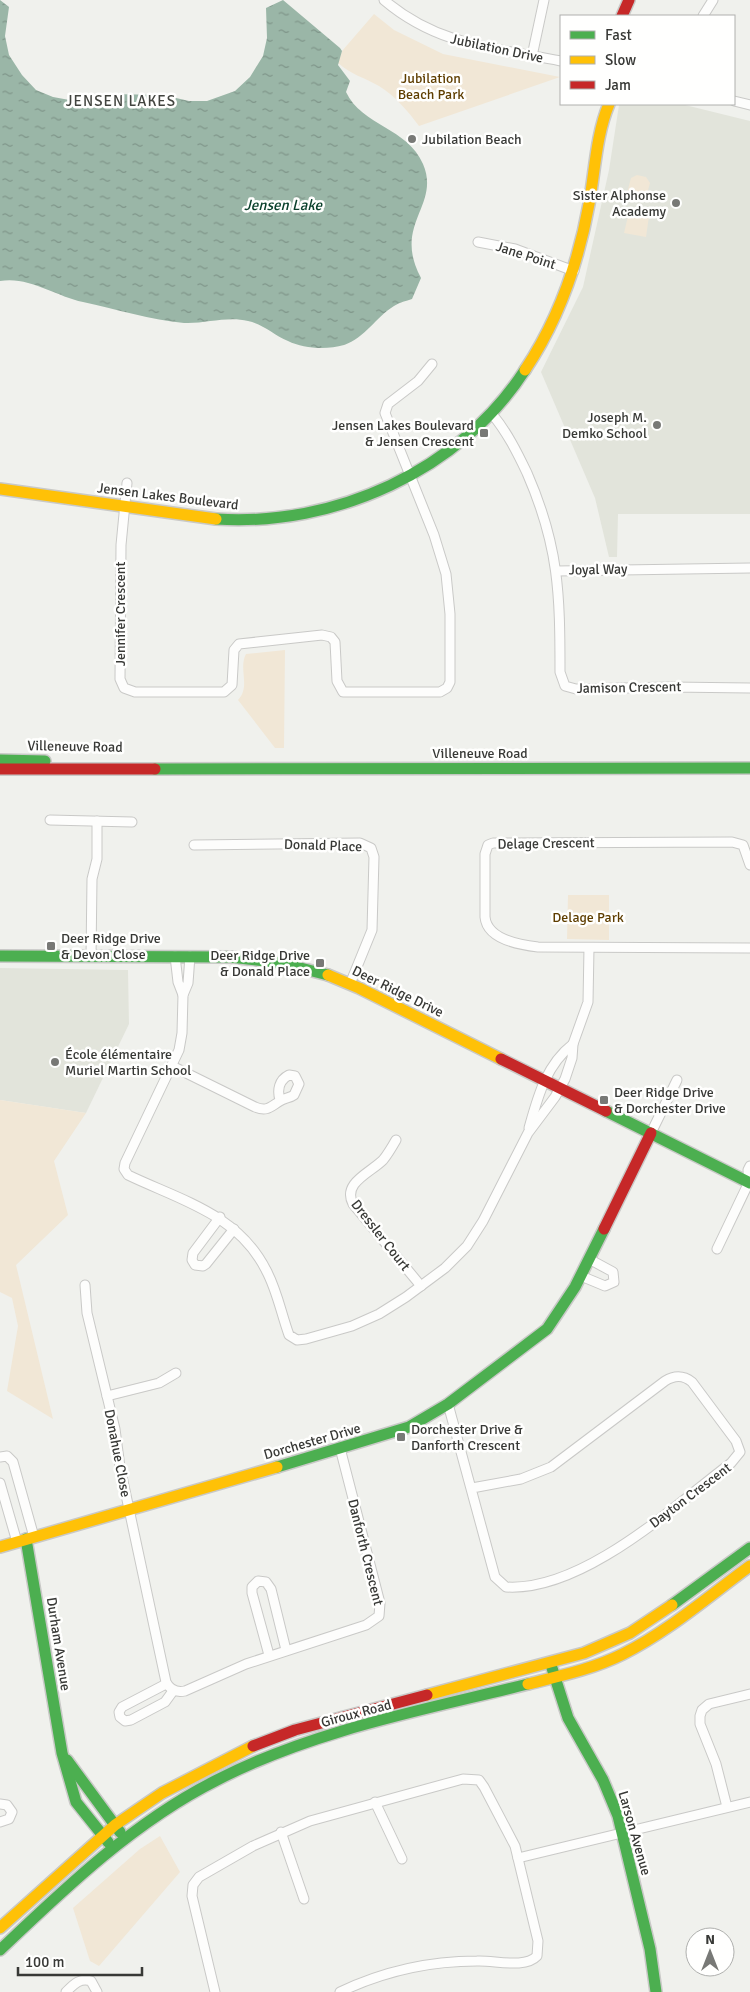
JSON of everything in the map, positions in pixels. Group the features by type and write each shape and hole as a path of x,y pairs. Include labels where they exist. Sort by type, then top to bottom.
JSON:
{"street":[{"name":"Jubilation Drive","path":"384,0 410,20 434,34 466,43 560,61"},
{"path":"532,56 544,0"},
{"path":"622,15 629,0"},
{"path":"704,15 713,0"},
{"path":"735,101 750,105"},
{"name":"Jensen Lakes Boulevard","path":"602,105 603,118"},
{"name":"Jensen Lakes Boulevard","path":"0,489 221,520 287,518 342,505 409,476 442,457 492,414 523,376 544,342 560,310 574,271 603,118 609,105"},
{"name":"Jane Point","path":"478,242 515,249 574,271"},
{"path":"409,476 386,420 385,409 391,401 418,380 432,364"},
{"name":"Joyal Way","path":"492,414 510,439 535,492 548,530 557,570 750,568"},
{"name":"Jennifer Crescent","path":"124,507 121,545 120,679 122,686 128,691 224,692 232,685 234,650 239,644 322,635 331,637 335,642 337,681 343,692 436,693 444,690 450,682 449,591 439,549 409,476"},
{"path":"124,507 127,483"},
{"name":"Jamison Crescent","path":"557,570 560,672 564,686 576,689 680,686 750,688"},
{"name":"Villeneuve Road","path":"0,760 150,763 210,767"},
{"name":"Villeneuve Road","path":"0,769 210,767 750,768"},
{"path":"50,820 132,822"},
{"path":"91,956 92,876 97,859 98,821"},
{"name":"Delage Crescent","path":"750,865 743,845 732,842 497,842 488,845 485,854 485,917 490,929 506,939 529,946 750,948"},
{"name":"Donald Place","path":"194,845 360,843 370,848 374,857 372,930 350,984"},
{"path":"190,956 188,983 183,995 182,1033 172,1066 125,1163 124,1169 128,1175 202,1207 220,1217 234,1229 254,1250 266,1269 289,1335 297,1340 306,1340 366,1321 395,1305 445,1268 467,1246 483,1221 528,1133 560,1088 572,1058 573,1044 584,1018 588,1002 589,948"},
{"name":"Deer Ridge Drive","path":"0,956 230,956 275,960 317,971 350,984 750,1182"},
{"path":"175,956 178,982 183,995"},
{"path":"528,1133 544,1080 562,1052 573,1044"},
{"path":"172,1066 259,1109 269,1109 280,1100"},
{"path":"651,1133 676,1080"},
{"name":"Dorchester Drive","path":"0,1547 408,1427 448,1404 547,1329 568,1300 581,1276 651,1133"},
{"name":"Dressler Court","path":"396,1140 381,1162 354,1184 351,1189 350,1198 421,1286"},
{"path":"717,1249 750,1182 748,1170 750,1166"},
{"path":"220,1217 193,1253 192,1257 195,1265 203,1266 206,1264 234,1229"},
{"path":"581,1276 605,1286 614,1282 613,1272 589,1260"},
{"name":"Donahue Close","path":"85,1285 87,1313 107,1396 129,1510"},
{"name":"Donahue Close","path":"107,1396 159,1383 176,1373"},
{"name":"Dayton Crescent","path":"448,1404 495,1578 501,1585 514,1587 561,1578 602,1560 731,1463 740,1452 736,1441 692,1382 683,1376 676,1376 665,1381 552,1467 521,1479 472,1488"},
{"name":"Danforth Crescent","path":"166,1684 122,1707 119,1712 120,1717 125,1721 131,1720 165,1702 174,1690 184,1690 269,1655 366,1625 376,1619 381,1613 340,1448"},
{"path":"0,1457 7,1456 13,1462 26,1540"},
{"path":"0,1483 26,1540"},
{"path":"129,1510 166,1684 174,1690"},
{"name":"Durham Avenue","path":"26,1540 62,1753 76,1802 112,1848"},
{"name":"Giroux Road","path":"0,1928 102,1835 188,1777 265,1741 331,1720 600,1648 633,1633 750,1548"},
{"name":"Giroux Road","path":"0,1950 124,1838 194,1792 276,1753 323,1737 555,1677 603,1662 656,1636 750,1566"},
{"path":"269,1655 252,1593 252,1586 258,1580 266,1582 271,1589 286,1650"},
{"name":"Larson Avenue","path":"551,1662 564,1710 608,1791 622,1832 650,1949 656,1992"},
{"path":"727,1807 714,1759 700,1724 700,1713 709,1704 750,1694"},
{"name":"Durham Avenue","path":"62,1753 124,1838"},
{"path":"215,1992 192,1896 193,1885 199,1877 281,1832 319,1817 463,1779 475,1779 484,1787 504,1823 518,1858 539,1946 535,1958 528,1962 469,1961 422,1966 384,1975 340,1992"},
{"path":"375,1802 402,1859"},
{"path":"518,1858 750,1802"},
{"path":"0,1804 7,1805 12,1812 9,1819 0,1822"},
{"path":"281,1832 304,1899"},
{"path":"66,1992 75,1983 85,1980 91,1981 97,1992"}],"shaded area":[{"name":"Joseph M. Demko School","path":"619,105 685,105 750,121 750,514 618,514 617,557 609,557 595,498 541,372 583,287 609,170"},
{"name":"École élémentaire Muriel Martin School","path":"0,968 128,970 129,1024 86,1113 0,1100"}],"green space":[{"name":"Jubilation Beach Park","path":"374,14 394,30 443,54 560,77 419,126 401,104 385,90 338,63 342,51"},
{"path":"637,175 646,177 650,183 646,198 627,193 631,178"},
{"path":"629,212 649,216 646,237 624,233"},
{"path":"285,650 284,748 275,748 238,700 244,689 243,666 246,654"},
{"name":"Delage Park","path":"568,895 609,895 609,940 567,939"},
{"path":"0,1100 86,1113 54,1161 68,1215 16,1265 53,1419 7,1391 18,1326 12,1298 0,1292"},
{"path":"160,1836 180,1872 99,1966 90,1961 73,1908 140,1849"}],"water":[{"name":"Jensen Lake","path":"0,0 9,7 5,36 9,55 22,75 36,90 53,97 75,101 110,94 163,95 189,101 207,101 235,91 250,77 263,56 267,38 266,8 283,0 340,48 342,51 338,65 350,81 346,92 353,103 363,113 407,142 423,164 427,179 426,192 414,229 412,243 413,259 421,278 412,299 398,304 388,311 351,342 337,347 316,348 294,344 248,321 232,319 192,323 172,322 83,302 21,281 0,281"}],"traffic: fast":[{"path":"216,519 260,519 305,513 348,502 390,485 430,464 466,437 498,406 525,370"},
{"path":"0,760 45,761"},
{"path":"155,769 750,768"},
{"path":"0,956 230,957 281,963 328,975"},
{"path":"606,1111 750,1183"},
{"path":"277,1467 409,1427 448,1404 547,1329 575,1287 604,1229"},
{"path":"26,1539 62,1753 76,1802 108,1842"},
{"path":"672,1605 750,1548"},
{"path":"552,1668 568,1718 603,1780 618,1816 650,1949 656,1992"},
{"path":"0,1950 76,1879 130,1835 187,1796 217,1780 254,1763 330,1735 369,1723 528,1684"},
{"path":"67,1760 120,1832"}],"traffic: slow":[{"path":"525,370 548,331 573,270 589,204 601,128 609,105"},
{"path":"0,489 216,519"},
{"path":"328,975 359,988 501,1059"},
{"path":"0,1547 277,1467"},
{"path":"528,1684 588,1668 640,1645 673,1624 750,1566"},
{"path":"427,1695 584,1653 630,1633 672,1605"},
{"path":"0,1928 115,1825 162,1793 253,1746"}],"traffic: jam":[{"path":"622,15 629,0"},
{"path":"0,769 155,769"},
{"path":"501,1059 606,1111"},
{"path":"604,1229 651,1133"},
{"path":"253,1746 295,1730 427,1695"}],"place":[{"name":"Jubilation Beach","path":"412,139"},
{"name":"Sister Alphonse Academy","path":"676,203"},
{"name":"Joseph M. Demko School","path":"657,425"},
{"name":"Jensen Lakes Boulevard & Jensen Crescent","path":"484,433"},
{"name":"Deer Ridge Drive & Devon Close","path":"51,946"},
{"name":"Deer Ridge Drive & Donald Place","path":"320,963"},
{"name":"École élémentaire Muriel Martin School","path":"55,1062"},
{"name":"Deer Ridge Drive & Dorchester Drive","path":"604,1100"},
{"name":"Dorchester Drive & Danforth Crescent","path":"401,1437"}],"district":[{"name":"JENSEN LAKES","path":"121,101"}]}
